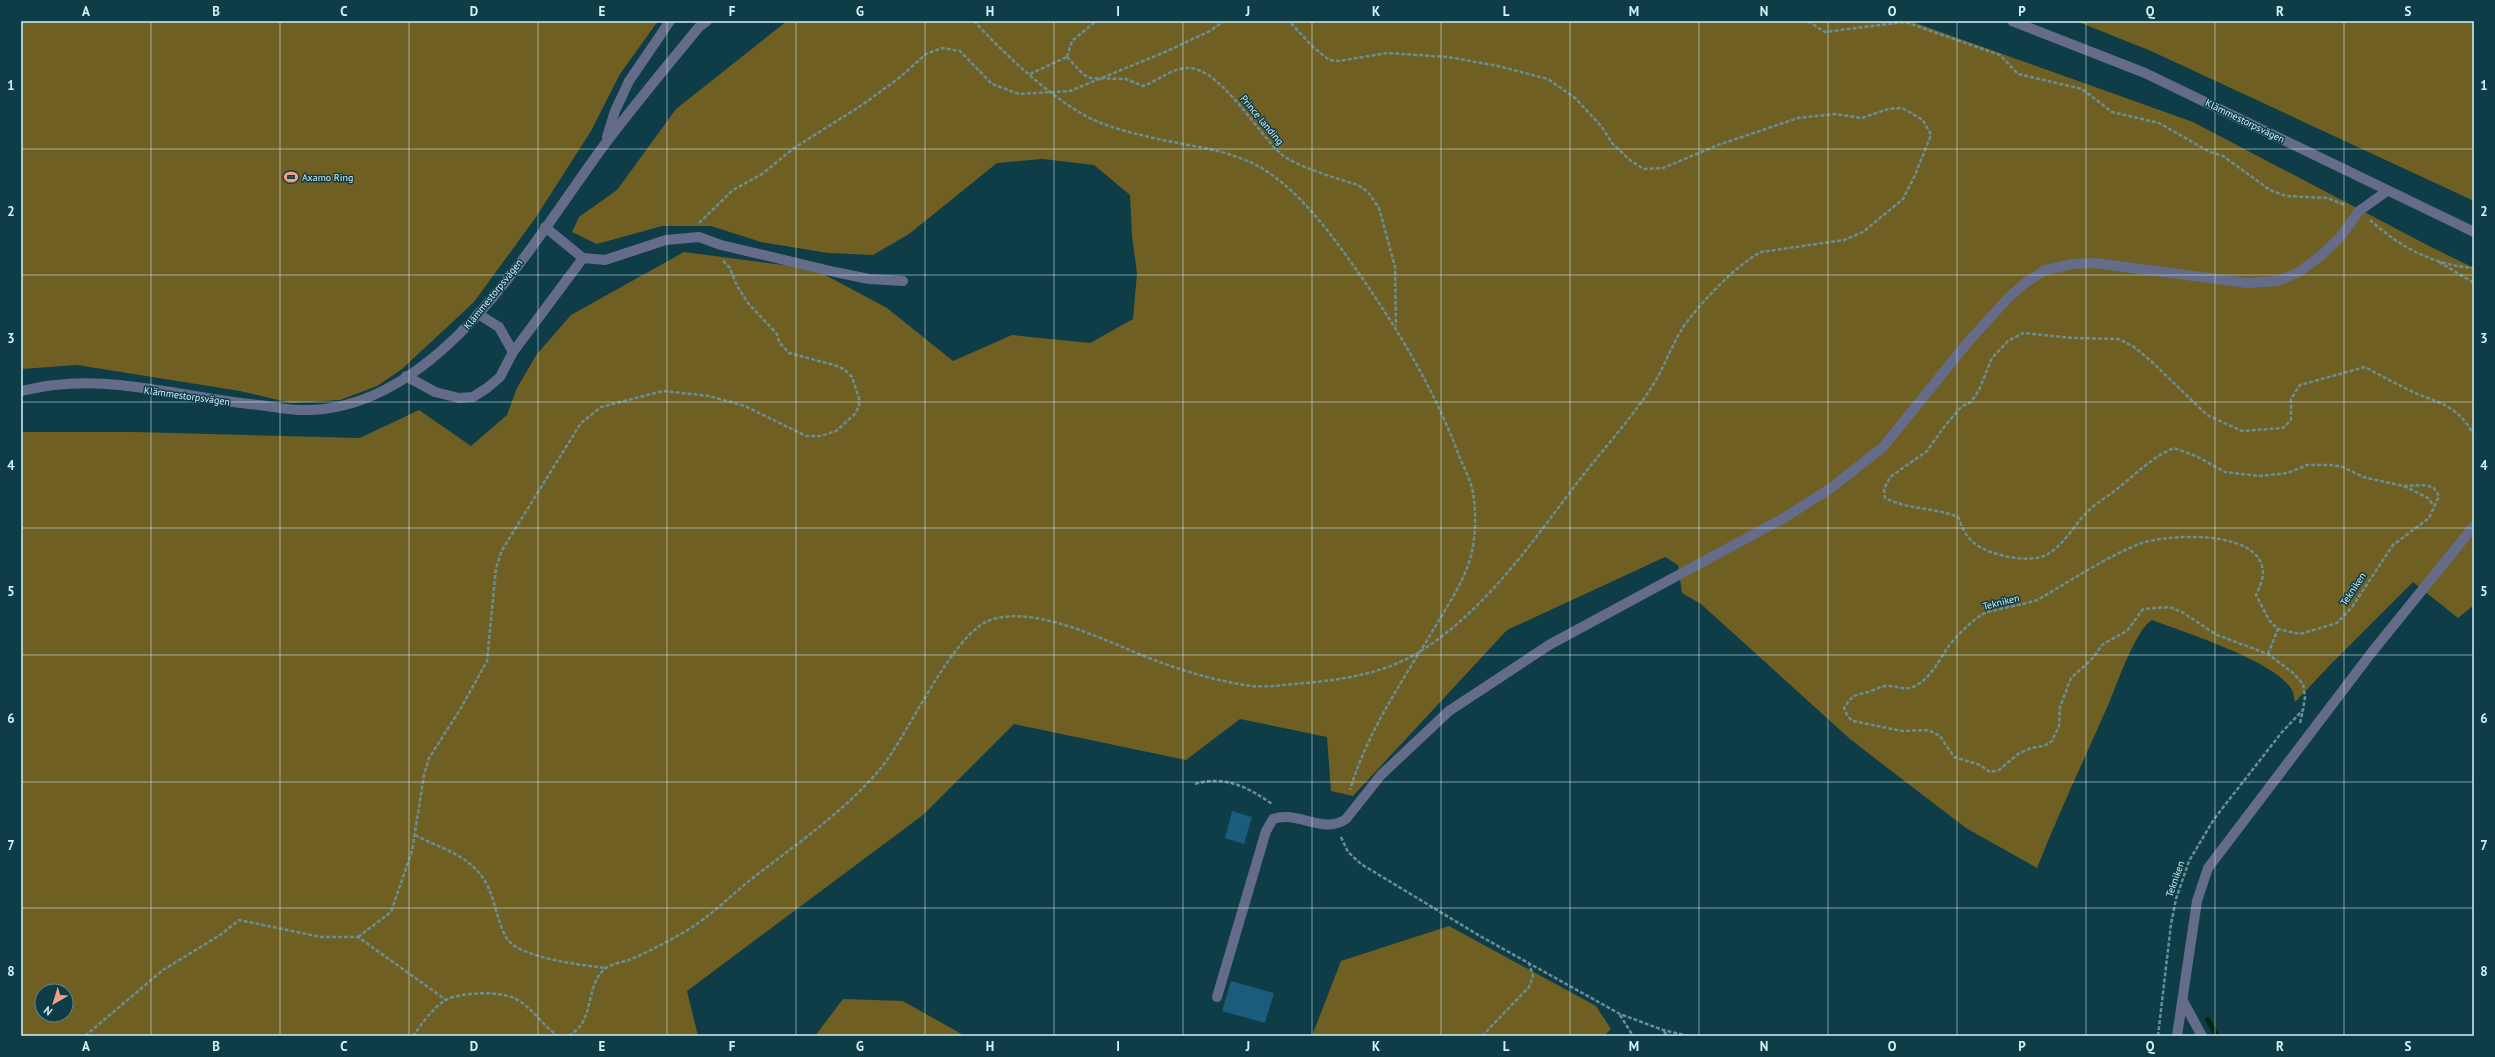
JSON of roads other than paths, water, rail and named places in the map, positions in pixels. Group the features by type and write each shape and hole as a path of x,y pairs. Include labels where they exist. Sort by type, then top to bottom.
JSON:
{"street":[{"path":"606,143 615,111 629,81 670,21"},
{"name":"Klämmestorpsvägen","path":"21,391 55,385 109,385 218,401 310,410 344,405 369,397 406,376 447,346 478,314 545,227 606,143 699,27 707,21"},
{"name":"Klämmestorpsvägen","path":"2012,21 2145,73 2474,232"},
{"path":"1217,997 1266,831 1273,819 1288,817 1327,824 1339,823 1346,819 1381,775 1449,711 1549,645 1784,518 1831,488 1883,447 1968,342 2009,298 2045,270 2072,264 2095,264 2247,283 2278,281 2299,272 2322,255 2342,236 2359,211 2387,191"},
{"path":"545,227 583,258 605,260 666,240 699,237 721,245 835,272 869,279 903,281"},
{"path":"406,376 435,392 459,398 473,397 500,377 513,352 583,258"},
{"path":"478,314 499,327 513,352"},
{"path":"2177,1036 2194,914 2208,868 2362,664 2474,526"},
{"path":"2183,1001 2202,1036"}],"waterway":[{"path":"2208,1020 2217,1036"}],"place":[{"name":"Axamo Ring","path":"291,177"}]}
